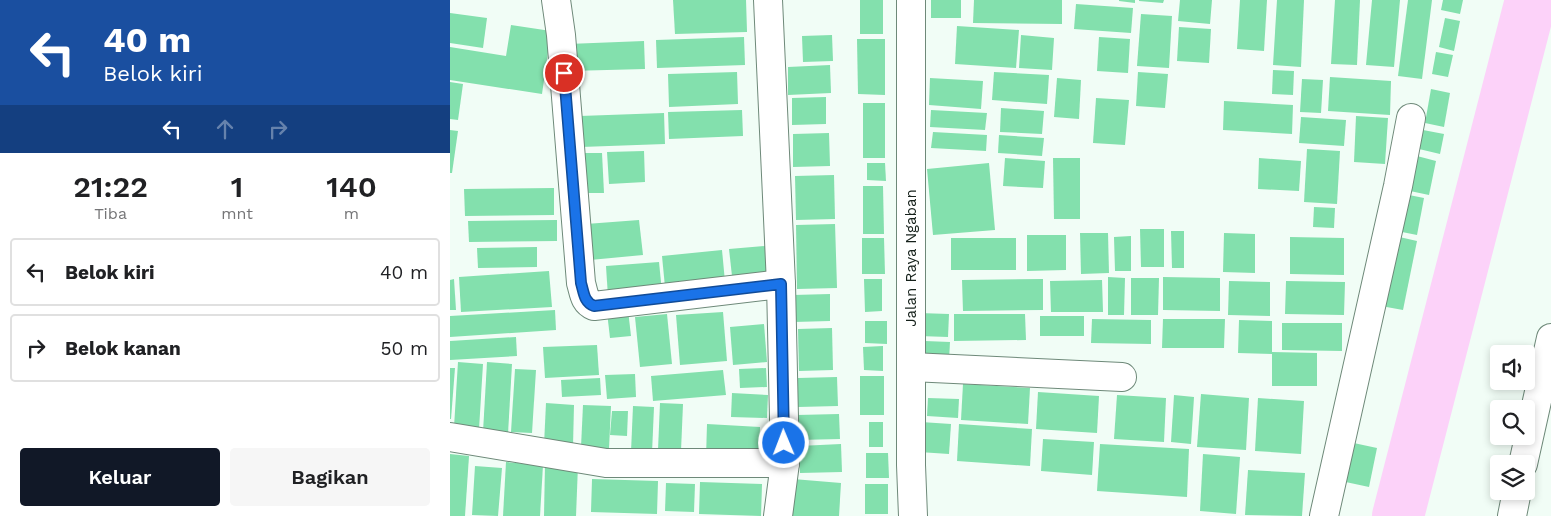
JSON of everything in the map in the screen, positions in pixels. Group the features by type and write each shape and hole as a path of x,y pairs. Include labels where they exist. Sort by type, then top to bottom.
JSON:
{"street":[{"path":"556,0 561,34 581,283 585,299 594,306 781,284"},
{"path":"768,0 781,284 785,463 778,516"},
{"name":"Jalan Raya Ngaban","path":"911,0 911,465 914,516"},
{"path":"1324,516 1398,186 1411,118"},
{"path":"1525,455 1551,338"},
{"path":"911,367 1122,377"},
{"path":"450,437 606,463 785,463"},
{"path":"1512,516 1515,500"}],"building":[{"path":"673,0 746,0 747,32 675,34"},
{"path":"860,0 883,0 883,34 860,34"},
{"path":"931,0 961,0 961,18 931,18"},
{"path":"974,0 1062,0 1062,24 973,23"},
{"path":"1135,0 1135,3 1119,1"},
{"path":"1139,0 1164,0 1163,3"},
{"path":"1180,0 1212,0 1210,24 1178,21"},
{"path":"1240,0 1267,0 1264,51 1237,49"},
{"path":"1277,0 1304,0 1301,67 1273,65"},
{"path":"1335,0 1360,0 1357,65 1331,64"},
{"path":"1372,0 1400,0 1394,67 1366,65"},
{"path":"1408,0 1432,0 1422,79 1398,76"},
{"path":"1443,0 1463,0 1460,14 1441,10"},
{"path":"1076,4 1133,8 1131,33 1074,29"},
{"path":"450,13 487,18 483,48 450,43"},
{"path":"1141,14 1172,16 1169,68 1137,66"},
{"path":"1445,18 1460,21 1454,51 1439,47"},
{"path":"511,25 551,31 542,94 450,80 450,47 506,56"},
{"path":"957,26 1019,30 1016,68 955,64"},
{"path":"1179,27 1211,29 1209,63 1177,61"},
{"path":"832,35 833,61 803,62 802,36"},
{"path":"1021,35 1054,38 1052,70 1019,68"},
{"path":"744,37 745,65 657,68 656,40"},
{"path":"1099,37 1130,39 1128,73 1097,71"},
{"path":"857,39 885,39 885,95 858,94"},
{"path":"644,41 645,69 569,71 568,44"},
{"path":"1436,52 1453,55 1448,77 1432,74"},
{"path":"830,65 831,93 788,95 788,67"},
{"path":"1273,70 1294,71 1293,95 1272,94"},
{"path":"737,72 738,104 669,107 668,74"},
{"path":"994,72 1049,75 1047,104 992,100"},
{"path":"1138,72 1168,74 1165,108 1136,106"},
{"path":"1330,77 1391,81 1390,115 1328,111"},
{"path":"930,78 983,81 981,109 929,105"},
{"path":"1057,78 1081,80 1079,119 1054,117"},
{"path":"1302,79 1323,80 1321,113 1300,112"},
{"path":"450,82 463,84 458,120 450,119"},
{"path":"1431,89 1450,93 1444,127 1425,123"},
{"path":"826,97 826,124 792,125 792,98"},
{"path":"1096,98 1129,100 1125,145 1093,143"},
{"path":"1224,101 1293,105 1292,134 1223,130"},
{"path":"863,103 885,103 885,158 863,158"},
{"path":"1001,108 1044,111 1042,134 1000,132"},
{"path":"742,110 743,136 669,139 668,112"},
{"path":"931,110 987,113 985,130 930,127"},
{"path":"664,113 665,144 581,147 580,116"},
{"path":"1356,116 1388,118 1385,164 1354,162"},
{"path":"1301,117 1346,120 1344,146 1299,143"},
{"path":"450,130 458,131 452,173 450,173"},
{"path":"1423,130 1444,134 1440,154 1419,149"},
{"path":"933,132 987,135 986,151 931,148"},
{"path":"829,133 830,166 793,167 793,134"},
{"path":"999,135 1044,138 1042,156 998,153"},
{"path":"1307,149 1340,151 1337,204 1304,202"},
{"path":"644,151 645,182 609,184 607,152"},
{"path":"581,153 602,153 604,193 582,193"},
{"path":"1417,156 1436,161 1429,195 1410,191"},
{"path":"1005,158 1045,161 1043,188 1003,186"},
{"path":"1053,158 1080,158 1080,219 1054,219"},
{"path":"1259,158 1301,161 1299,191 1258,189"},
{"path":"867,163 885,163 886,181 867,180"},
{"path":"989,163 995,230 933,235 927,169"},
{"path":"834,175 835,219 796,220 795,176"},
{"path":"863,186 883,186 884,234 863,234"},
{"path":"554,188 554,215 465,216 464,189"},
{"path":"1404,194 1424,198 1417,235 1397,231"},
{"path":"1314,207 1335,208 1334,228 1313,227"},
{"path":"557,220 557,241 469,242 468,221"},
{"path":"639,220 643,255 590,260 586,224"},
{"path":"835,224 837,288 797,289 796,225"},
{"path":"1140,229 1164,229 1164,267 1141,267"},
{"path":"1171,231 1184,231 1184,268 1172,268"},
{"path":"1080,233 1108,233 1109,273 1081,274"},
{"path":"1224,233 1255,234 1255,273 1223,272"},
{"path":"1027,235 1066,235 1066,270 1027,271"},
{"path":"1131,236 1131,271 1115,271 1114,237"},
{"path":"1395,236 1417,241 1403,310 1381,306"},
{"path":"1290,237 1344,238 1344,275 1290,274"},
{"path":"862,238 884,238 885,274 862,274"},
{"path":"951,238 1016,238 1016,270 951,270"},
{"path":"765,246 767,272 732,276 729,249"},
{"path":"537,247 537,267 478,268 477,248"},
{"path":"722,250 725,282 665,287 662,256"},
{"path":"659,262 662,292 608,297 606,266"},
{"path":"549,271 552,307 461,312 459,277"},
{"path":"1108,277 1125,278 1124,315 1108,315"},
{"path":"1163,277 1220,278 1220,311 1163,310"},
{"path":"1131,278 1159,278 1158,315 1131,315"},
{"path":"454,279 456,310 450,310 450,280"},
{"path":"864,279 882,279 882,311 865,312"},
{"path":"1043,279 1043,310 963,311 962,280"},
{"path":"1102,280 1103,312 1051,312 1050,281"},
{"path":"1229,281 1270,282 1270,316 1228,315"},
{"path":"1286,281 1345,282 1344,315 1285,314"},
{"path":"830,294 830,321 794,322 793,295"},
{"path":"555,310 556,330 450,337 450,316"},
{"path":"628,310 631,336 610,338 607,312"},
{"path":"723,312 727,361 680,365 676,315"},
{"path":"919,313 949,314 948,337 919,336"},
{"path":"667,314 672,364 640,367 635,317"},
{"path":"954,314 1025,314 1026,340 954,341"},
{"path":"1040,316 1084,316 1084,336 1040,336"},
{"path":"1092,319 1151,320 1151,344 1091,343"},
{"path":"1163,319 1225,319 1224,348 1162,348"},
{"path":"1239,320 1272,321 1272,352 1317,353 1317,386 1272,386 1272,354 1238,353"},
{"path":"865,321 887,321 887,344 865,343"},
{"path":"1282,323 1342,323 1342,351 1282,350"},
{"path":"764,324 767,362 733,365 730,327"},
{"path":"832,328 833,370 799,371 798,329"},
{"path":"516,337 517,356 450,360 450,341"},
{"path":"925,341 950,342 949,360 924,359"},
{"path":"597,345 599,375 545,378 543,347"},
{"path":"883,346 883,371 864,370 863,347"},
{"path":"458,362 483,364 479,429 454,427"},
{"path":"487,362 512,364 508,434 483,432"},
{"path":"450,368 455,368 451,419 450,419"},
{"path":"766,368 767,387 740,388 739,369"},
{"path":"515,369 536,370 532,433 511,432"},
{"path":"723,370 726,395 653,401 651,376"},
{"path":"635,374 636,397 607,399 605,375"},
{"path":"860,376 884,376 884,415 860,415"},
{"path":"837,377 838,406 798,407 798,378"},
{"path":"600,378 601,395 562,397 561,380"},
{"path":"963,384 1030,388 1028,424 961,420"},
{"path":"1038,392 1099,396 1097,433 1036,429"},
{"path":"732,393 768,395 767,418 731,417"},
{"path":"1201,394 1249,398 1246,450 1197,447"},
{"path":"1117,395 1166,398 1164,442 1114,439"},
{"path":"1174,395 1194,397 1191,444 1171,442"},
{"path":"928,398 959,399 958,418 927,416"},
{"path":"1258,398 1304,401 1301,454 1255,451"},
{"path":"546,403 574,405 573,446 544,445"},
{"path":"660,403 683,404 681,451 658,450"},
{"path":"583,405 611,406 609,449 581,447"},
{"path":"633,406 654,407 652,453 631,452"},
{"path":"612,411 628,411 627,436 610,435"},
{"path":"839,414 840,439 798,440 797,415"},
{"path":"869,422 883,422 883,447 869,447"},
{"path":"921,422 951,424 949,454 919,452"},
{"path":"707,424 760,427 759,460 706,458"},
{"path":"959,424 1032,429 1030,466 957,461"},
{"path":"1043,439 1094,442 1092,475 1041,471"},
{"path":"1349,442 1377,448 1369,487 1341,481"},
{"path":"841,444 842,472 800,473 799,446"},
{"path":"1100,444 1189,449 1187,497 1097,491"},
{"path":"866,453 888,453 889,478 866,478"},
{"path":"450,454 469,456 465,516 450,516"},
{"path":"1203,454 1240,457 1236,514 1200,511"},
{"path":"506,462 543,465 540,516 503,516"},
{"path":"545,464 578,465 576,516 544,516"},
{"path":"475,466 502,468 498,516 472,515"},
{"path":"1248,470 1305,473 1302,516 1245,515"},
{"path":"592,479 658,481 657,514 591,512"},
{"path":"793,479 841,483 839,516 790,516"},
{"path":"700,482 762,484 761,516 699,514"},
{"path":"666,483 695,484 694,512 665,511"},
{"path":"865,484 888,484 888,514 865,514"}],"waterway":[{"path":"1398,516 1531,0"}],"route":[{"path":"564,73 581,283 585,299 594,306 781,284 784,443"}]}
